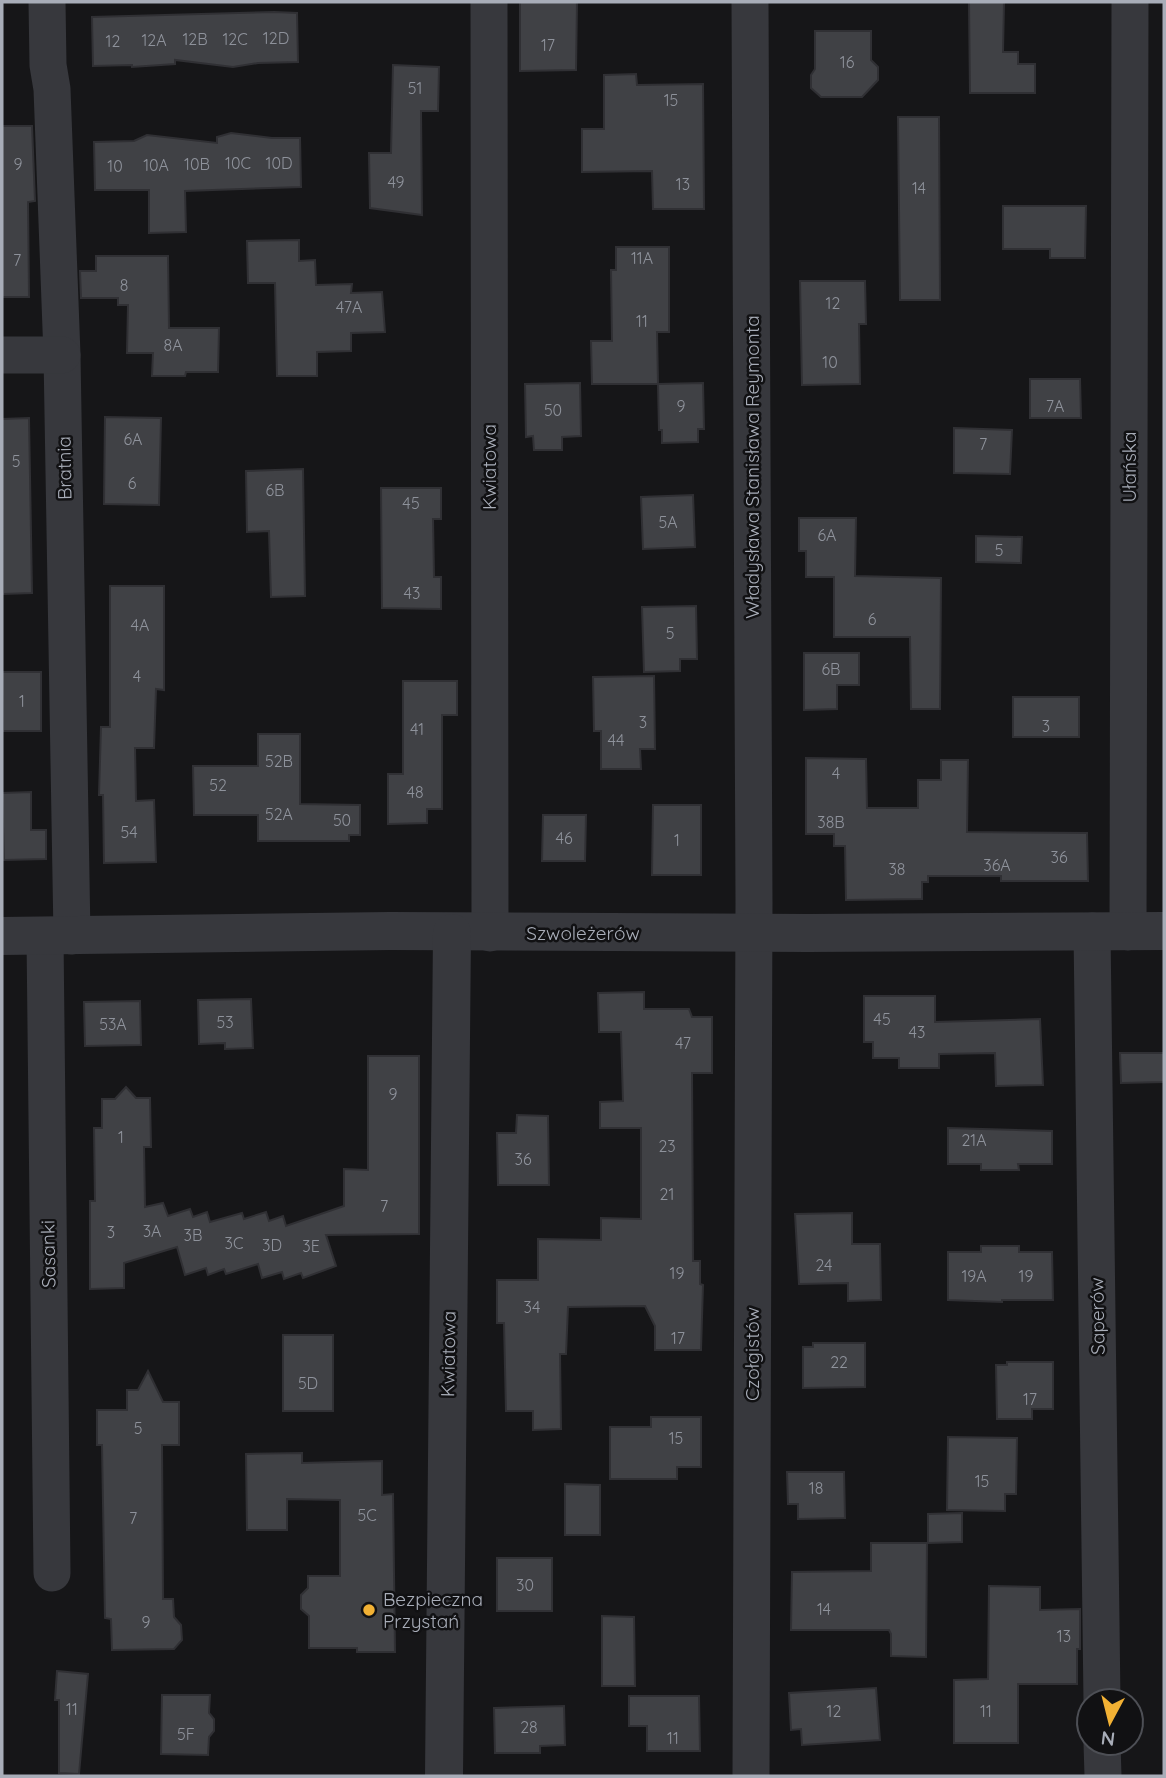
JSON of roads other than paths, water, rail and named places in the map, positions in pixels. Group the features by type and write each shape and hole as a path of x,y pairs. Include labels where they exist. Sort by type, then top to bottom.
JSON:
{"street":[{"name":"Bratnia","path":"47,2 62,355 59,936"},
{"name":"Kwiatowa","path":"489,2 490,933"},
{"name":"Władysława Stanisława Reymonta","path":"750,2 753,933"},
{"name":"Ułańska","path":"1128,931 1130,2"},
{"path":"2,355 62,355"},
{"name":"Szwoleżerów","path":"2,936 382,931 1128,931"},
{"name":"Saperów","path":"1102,1687 1128,931"},
{"name":"Kwiatowa","path":"444,1776 452,933"},
{"name":"Czołgistów","path":"751,1776 753,933"},
{"name":"Sasanki","path":"52,1573 59,936"},
{"path":"1102,1757 1102,1776"}],"place":[{"name":"Bezpieczna Przystań","path":"369,1610"}]}
